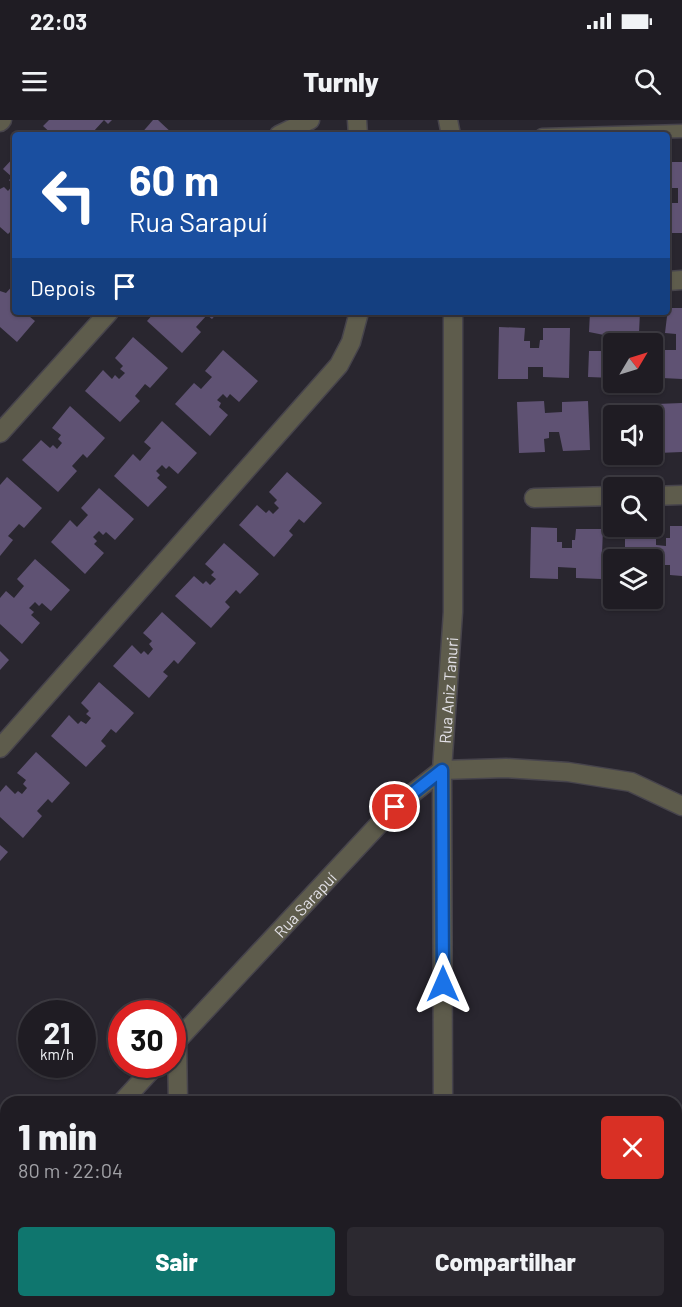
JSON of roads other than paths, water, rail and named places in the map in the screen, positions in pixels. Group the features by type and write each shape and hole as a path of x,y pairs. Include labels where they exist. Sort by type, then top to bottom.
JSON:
{"street":[{"path":"285,132 310,120"},
{"path":"0,433 106,315"},
{"path":"0,748 339,366 351,342 358,315"},
{"name":"Rua Aniz Tanuri","path":"443,1096 442,770 453,612 453,315"},
{"path":"663,496 682,495"},
{"path":"534,498 603,496"},
{"path":"442,770 506,768 568,772 632,783 682,806"},
{"name":"Rua Sarapuí","path":"186,1032 395,807 442,770"},
{"path":"128,1096 144,1078"},
{"path":"177,1078 178,1096"}],"lane":[{"path":"647,132 682,131"}]}
